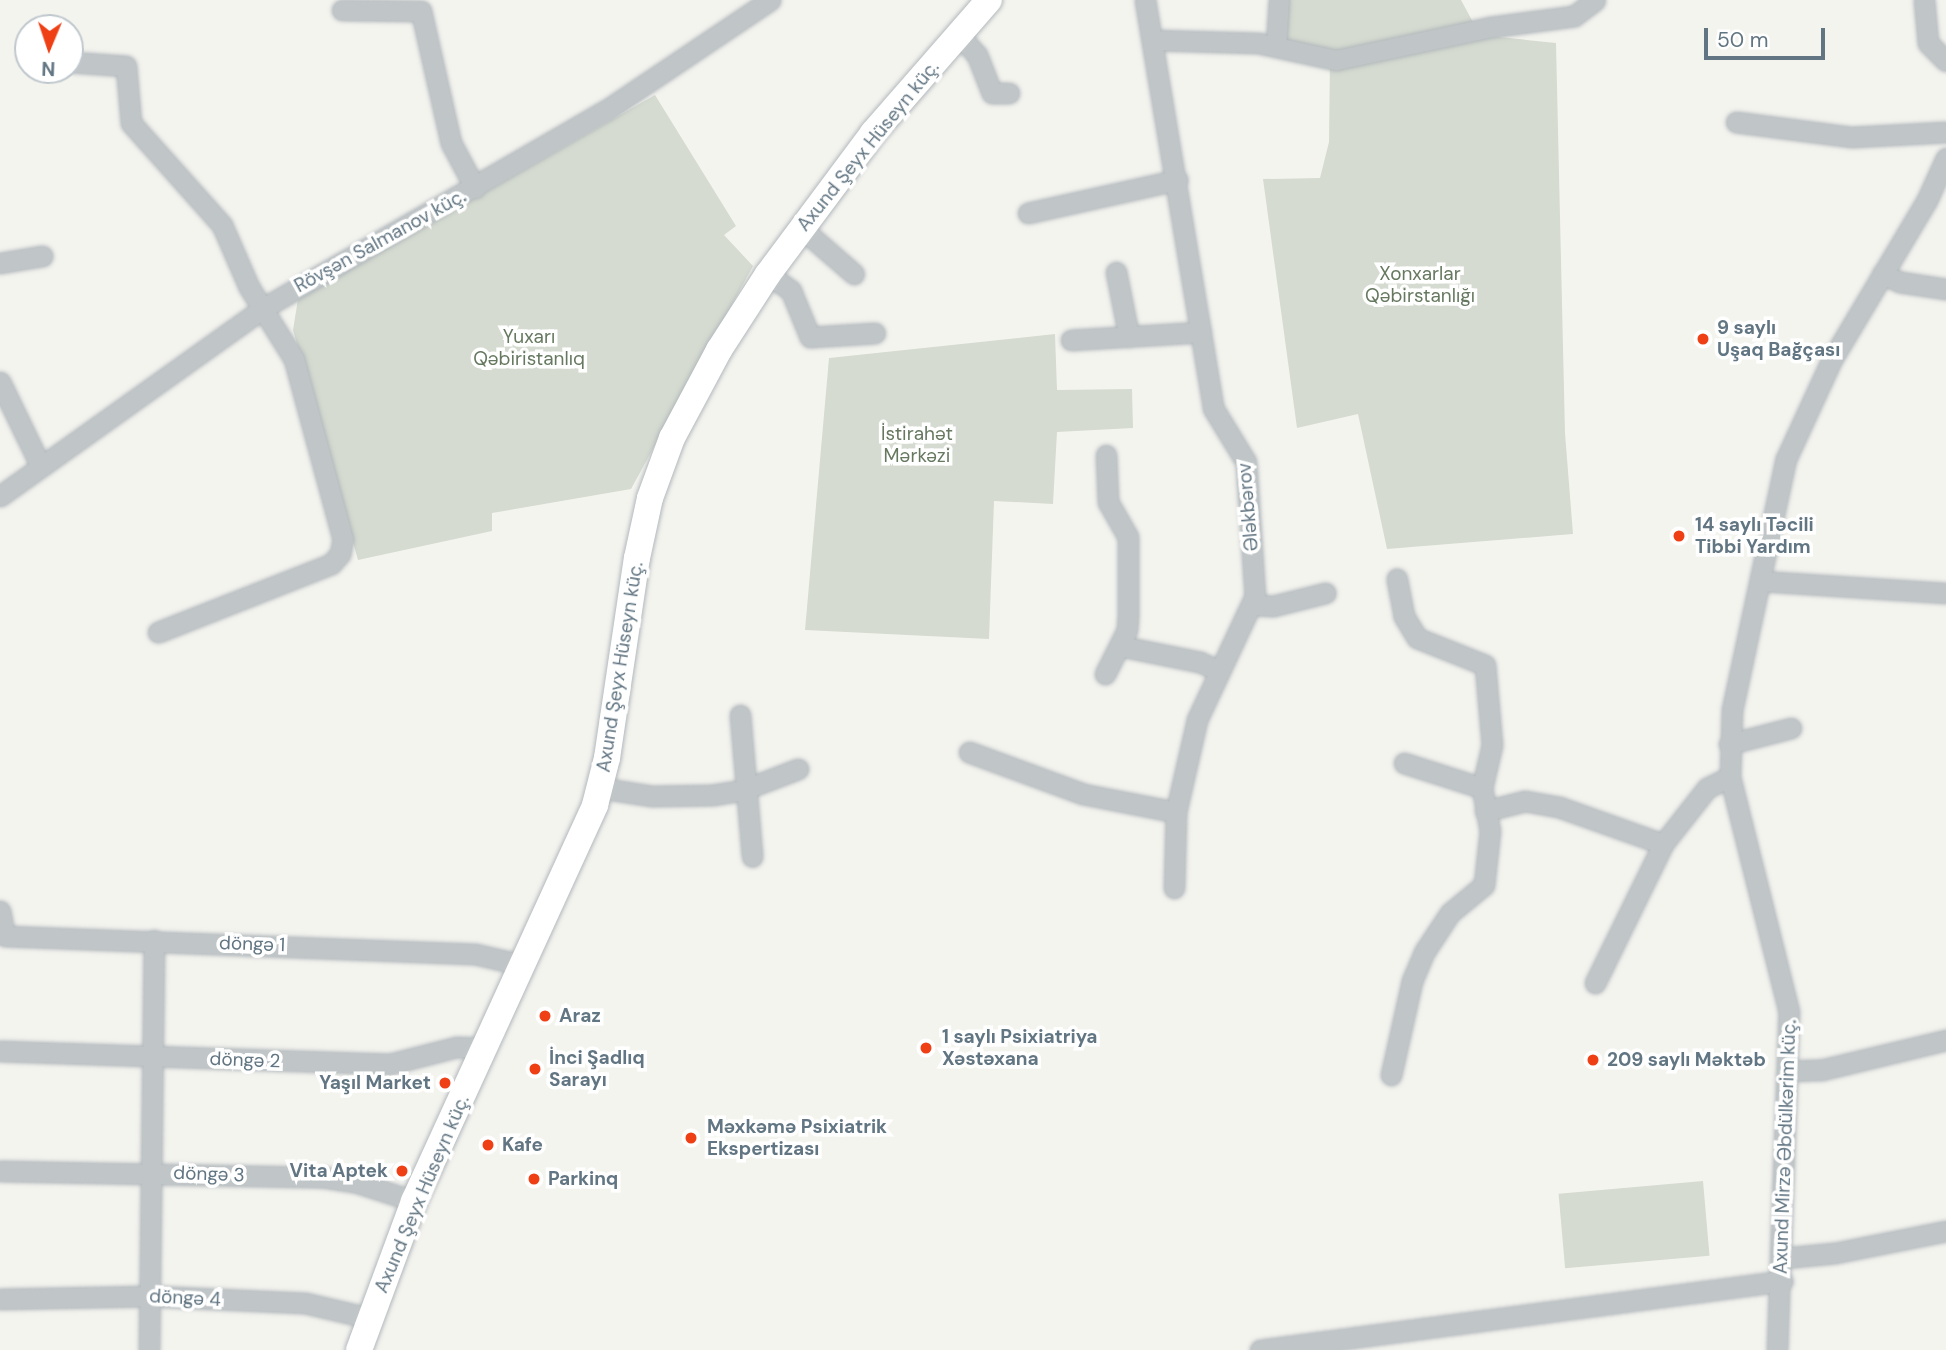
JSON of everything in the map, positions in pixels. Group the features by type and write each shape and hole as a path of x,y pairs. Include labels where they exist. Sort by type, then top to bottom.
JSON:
{"main road":[{"name":"Axund Şeyx Hüseyn küç.","path":"359,1350 414,1201 486,1048 601,788 625,615 660,466 689,402 768,274 801,228 873,133 989,0"}],"street":[{"name":"Rövşən Salmanov küç.","path":"0,496 265,307 605,111 769,0"},
{"name":"Ələkbərov","path":"1145,0 1213,408 1246,462 1255,605"},
{"path":"1276,46 1279,0"},
{"path":"1152,40 1276,46 1325,59 1347,58 1491,27 1574,16 1595,0"},
{"path":"1924,0 1928,43 1946,61"},
{"path":"342,10 421,11 451,143 475,188"},
{"path":"959,35 977,55 992,93 1009,93"},
{"path":"84,63 126,66 131,122 222,225 249,287 265,307 295,359 343,539 340,554 331,564 159,632"},
{"path":"1736,122 1841,137 1946,132"},
{"name":"Axund Mirzə Əbdülkərim küç.","path":"1777,1350 1783,1258 1788,1070 1787,993 1730,777 1732,710 1786,459 1831,361 1946,158"},
{"path":"1028,213 1177,180"},
{"path":"801,228 854,274"},
{"path":"0,262 42,256"},
{"path":"1115,272 1129,337"},
{"path":"768,274 791,291 810,338 875,333"},
{"path":"1882,274 1900,282 1946,289"},
{"path":"1071,340 1201,332"},
{"path":"0,382 41,467"},
{"path":"1105,674 1120,646 1128,614 1128,537 1108,502 1106,455"},
{"path":"1391,1076 1412,981 1425,950 1450,913 1484,884 1490,831 1482,788 1492,746 1485,665 1417,638 1404,617 1397,579"},
{"path":"1760,581 1946,593"},
{"path":"1174,888 1176,812 1197,720 1219,671 1255,605 1273,606 1325,593"},
{"path":"1120,646 1200,662 1219,671"},
{"path":"740,715 743,790 752,856"},
{"path":"1729,744 1791,728"},
{"path":"970,752 1083,794 1176,812"},
{"path":"1404,763 1482,788"},
{"path":"601,788 687,797 743,790 798,769"},
{"path":"1595,983 1663,844 1707,788 1730,777"},
{"path":"1485,811 1525,801 1559,807 1663,844"},
{"name":"döngə 1","path":"0,911 2,936 475,954 523,965"},
{"path":"149,1350 154,940"},
{"path":"1788,1070 1821,1070 1946,1040"},
{"name":"döngə 2","path":"0,1051 390,1064 456,1047 486,1048"},
{"name":"döngə 3","path":"0,1171 322,1177 414,1201"},
{"path":"1783,1258 1835,1254 1946,1231"},
{"path":"1260,1350 1782,1281"},
{"name":"döngə 4","path":"0,1299 150,1296 305,1303 369,1318"}],"green space":[{"name":"Xonxarlar Qəbirstanlığı","path":"1284,0 1461,0 1480,35 1556,43 1565,433 1573,534 1387,549 1358,414 1297,428 1263,179 1320,178 1329,142 1330,55 1280,38"},
{"name":"Yuxarı Qəbiristanlıq","path":"655,95 736,226 724,235 753,266 631,489 492,513 492,531 358,560 293,330 298,299"},
{"name":"İstirahət Mərkəzi","path":"1055,334 1057,390 1132,389 1133,428 1057,432 1053,504 994,501 989,639 805,630 829,358"},
{"path":"1703,1181 1710,1256 1565,1268 1559,1194"}],"place":[{"name":"9 saylı Uşaq Bağçası","path":"1703,339"},
{"name":"14 saylı Təcili Tibbi Yardım","path":"1679,536"},
{"name":"Araz","path":"545,1016"},
{"name":"1 saylı Psixiatriya Xəstəxana","path":"926,1048"},
{"name":"209 saylı Məktəb","path":"1593,1060"},
{"name":"İnci Şadlıq Sarayı","path":"535,1069"},
{"name":"Yaşıl Market","path":"445,1083"},
{"name":"Məxkəmə Psixiatrik Ekspertizası","path":"691,1138"},
{"name":"Kafe","path":"488,1145"},
{"name":"Vita Aptek","path":"402,1171"},
{"name":"Parkinq","path":"534,1179"}]}
